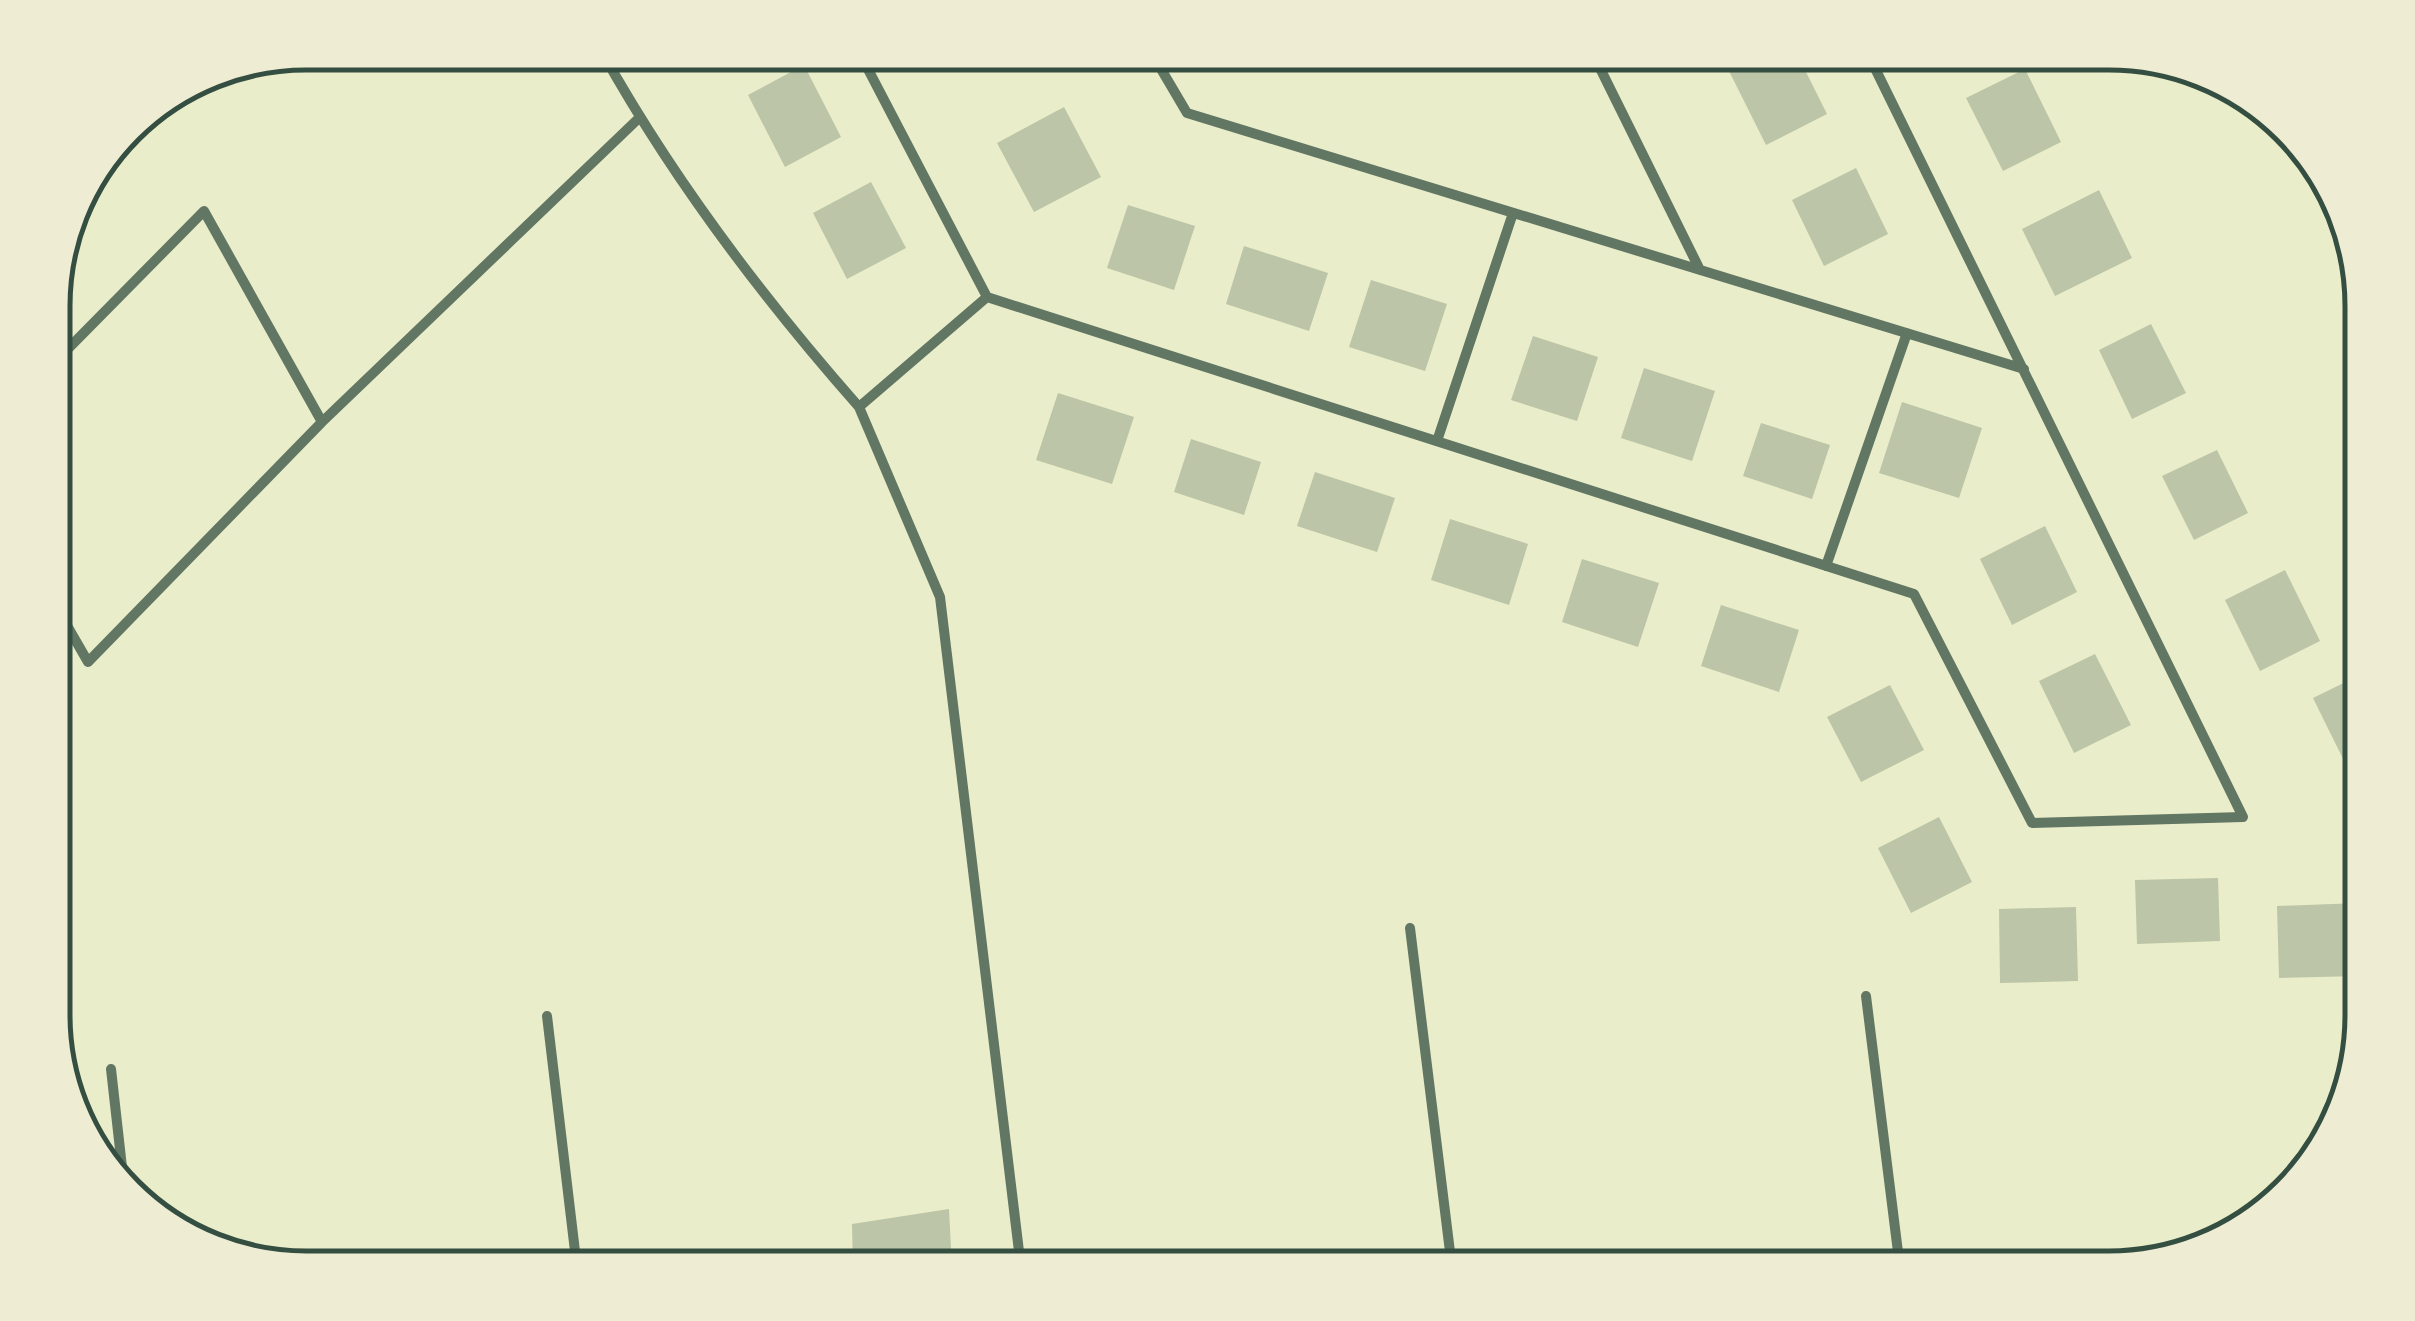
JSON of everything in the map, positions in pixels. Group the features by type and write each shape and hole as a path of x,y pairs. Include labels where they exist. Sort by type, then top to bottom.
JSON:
{"street":[{"path":"612,70 639,118 742,268 798,339 859,406 940,597 1019,1251"},
{"path":"868,70 987,297 1914,594 2032,822 2244,816 1876,70"},
{"path":"1162,70 1187,113 2024,369"},
{"path":"1601,70 1700,270"},
{"path":"71,632 88,662 322,422 639,118"},
{"path":"71,346 204,211 322,422"},
{"path":"1437,441 1514,212"},
{"path":"859,406 987,297"},
{"path":"1826,566 1907,333"},
{"path":"1410,928 1450,1250"},
{"path":"1866,996 1898,1250"},
{"path":"547,1016 575,1251"},
{"path":"110,1069 121,1161"}],"building":[{"path":"795,70 807,70 841,137 785,167 748,95"},
{"path":"1805,70 1827,114 1766,145 1729,71"},
{"path":"2025,70 2061,142 2003,171 1966,98"},
{"path":"1064,107 1101,177 1034,212 997,143"},
{"path":"1856,168 1888,234 1824,266 1792,200"},
{"path":"871,182 906,248 847,279 813,213"},
{"path":"2099,190 2132,258 2055,296 2022,229"},
{"path":"1128,205 1195,226 1174,290 1107,268"},
{"path":"1244,246 1328,273 1309,331 1226,304"},
{"path":"1371,280 1447,304 1425,371 1349,347"},
{"path":"2151,324 2186,393 2132,419 2099,350"},
{"path":"1533,336 1598,357 1577,421 1511,400"},
{"path":"1644,368 1715,391 1692,461 1621,438"},
{"path":"1058,393 1134,417 1112,484 1036,460"},
{"path":"1902,402 1982,428 1959,498 1879,473"},
{"path":"1761,423 1830,445 1812,499 1743,476"},
{"path":"1191,439 1261,462 1244,515 1174,492"},
{"path":"2217,450 2248,513 2194,540 2162,476"},
{"path":"1315,472 1395,498 1377,552 1297,526"},
{"path":"1450,519 1528,544 1509,605 1431,580"},
{"path":"2045,526 2077,592 2012,625 1980,559"},
{"path":"1582,559 1659,583 1638,647 1562,622"},
{"path":"2285,570 2320,641 2260,671 2225,600"},
{"path":"1721,605 1799,630 1779,692 1701,666"},
{"path":"2095,654 2131,725 2074,753 2039,681"},
{"path":"2345,682 2345,763 2313,698"},
{"path":"1890,685 1924,750 1861,782 1827,717"},
{"path":"1939,817 1972,882 1911,913 1878,848"},
{"path":"2218,878 2220,941 2137,944 2135,880"},
{"path":"2345,904 2345,976 2279,978 2277,906"},
{"path":"2076,907 2078,981 2000,983 1999,909"},
{"path":"949,1209 951,1251 853,1251 852,1224"}]}
